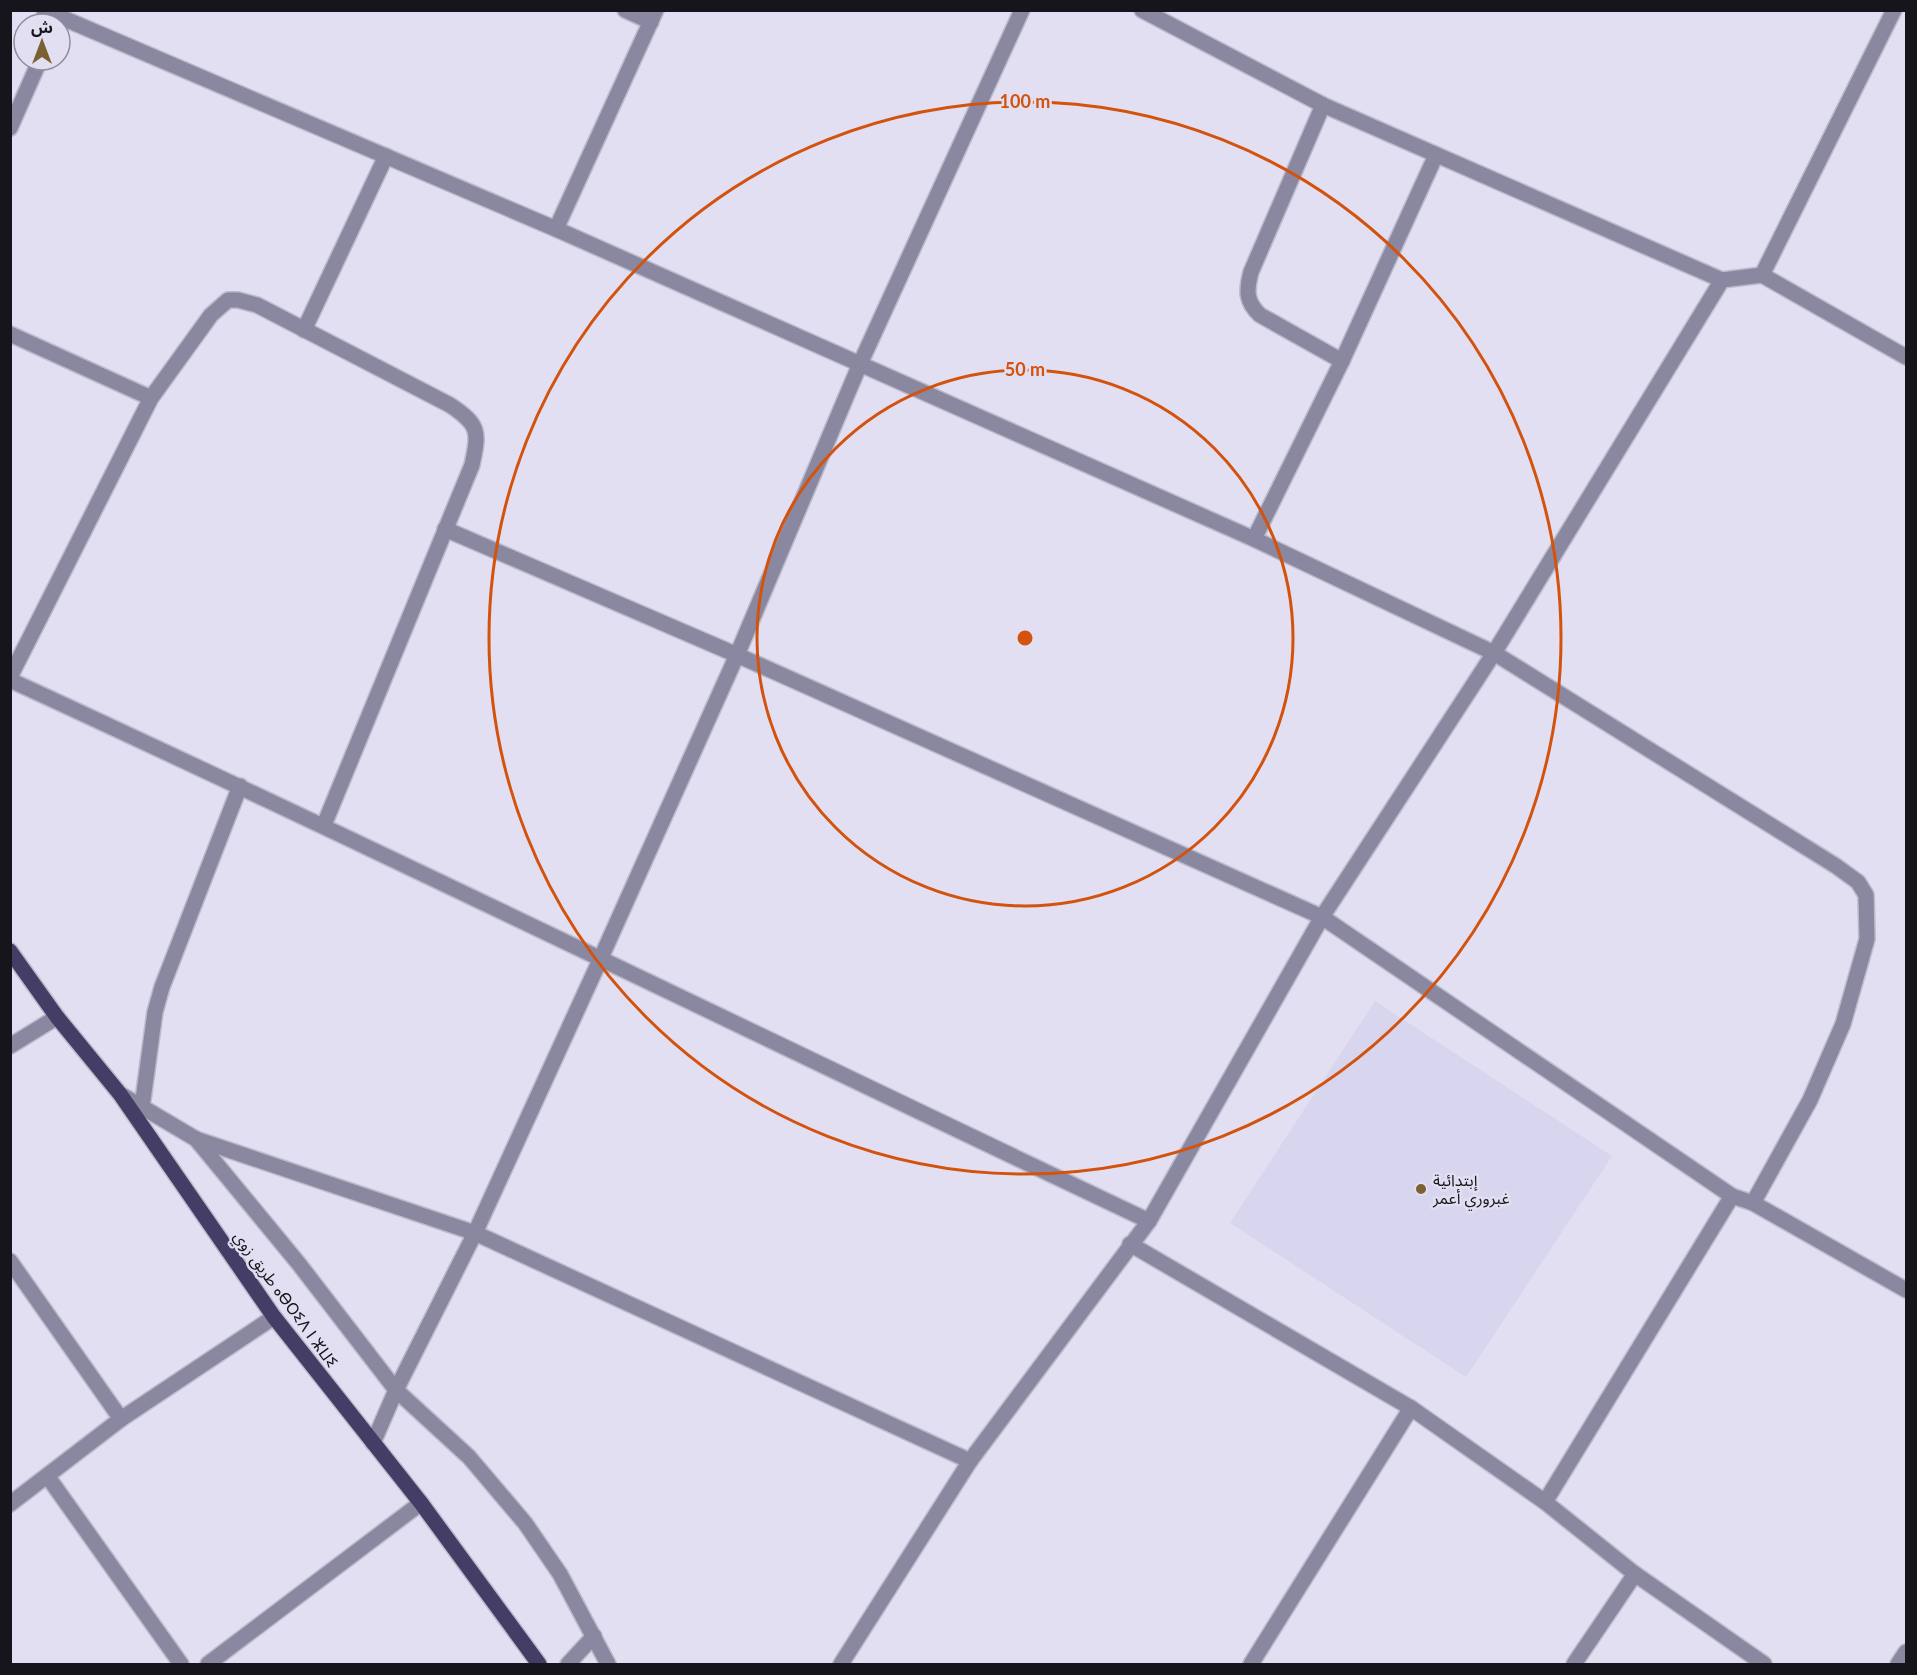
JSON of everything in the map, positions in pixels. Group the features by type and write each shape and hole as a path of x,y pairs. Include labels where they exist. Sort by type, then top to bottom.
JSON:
{"main road":[{"name":"طريق زوي ⴰⴱⵔⵉⴷ ⵏ ⵣⵡⵉ","path":"10,951 57,1017 120,1094 274,1317 421,1503 539,1665"}],"street":[{"path":"556,229 653,16 625,10"},
{"path":"373,1443 396,1390 475,1233 600,960 737,655 860,364 1022,10"},
{"path":"1142,10 1323,105 1722,280 1762,275 1906,357"},
{"path":"1762,275 1894,10"},
{"path":"72,22 556,229 1254,539 1494,653 1836,866 1858,882 1866,895 1867,939 1842,1024 1810,1100 1754,1203"},
{"path":"10,128 35,72"},
{"path":"1323,105 1251,272 1247,294 1250,306 1260,315 1342,361"},
{"path":"1254,539 1342,361 1436,155"},
{"path":"304,330 386,156"},
{"path":"841,1665 970,1461 1149,1221 1322,917 1494,653 1722,280"},
{"path":"324,825 472,465 478,438 477,428 465,414 450,405 257,305 228,300 211,315 151,398 10,679 324,825 600,960 1149,1221"},
{"path":"10,334 151,398"},
{"path":"445,529 737,655 1322,917 1732,1196 1754,1203 1906,1290"},
{"path":"142,1107 154,1012 240,786"},
{"path":"10,1046 57,1017"},
{"path":"120,1094 196,1139 475,1233 970,1461"},
{"path":"196,1139 298,1264 396,1390 469,1457 525,1523 560,1574 608,1665"},
{"path":"1545,1502 1732,1196"},
{"path":"1130,1244 1411,1408 1545,1502 1635,1574 1764,1665"},
{"path":"10,1261 122,1419"},
{"path":"10,1504 122,1419 274,1317"},
{"path":"1251,1665 1411,1408"},
{"path":"48,1477 180,1665"},
{"path":"208,1665 421,1503"},
{"path":"1574,1665 1635,1574"},
{"path":"568,1665 594,1636"},
{"path":"1898,1665 1906,1652"}],"shaded area":[{"name":"إبتدائية غبروري أعمر","path":"1375,1001 1612,1156 1466,1377 1230,1223"}],"place":[{"name":"إبتدائية غبروري أعمر","path":"1421,1189"}]}
